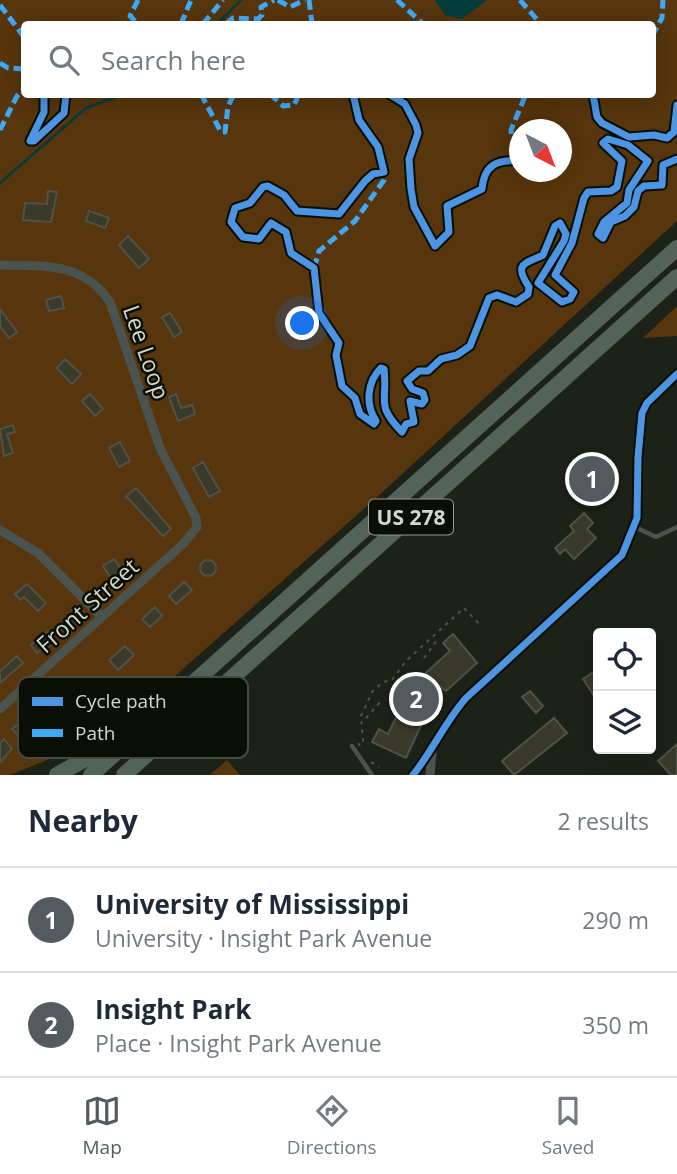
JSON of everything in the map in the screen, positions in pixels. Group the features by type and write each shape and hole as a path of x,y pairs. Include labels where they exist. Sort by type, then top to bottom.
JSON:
{"highway":[{"name":"US 278","path":"199,677 677,248"},
{"name":"US 278","path":"233,677 677,277"},
{"path":"57,775 91,758"},
{"name":"US 278","path":"91,775 110,758"},
{"name":"US 278","path":"124,775 143,758"},
{"path":"131,775 143,758"}],"street":[{"name":"Lee Loop","path":"0,265 60,268 84,275 98,285 110,302 160,448 196,518 197,527"},
{"path":"414,775 432,750 447,720 466,698 610,570 622,555 635,527 642,413 647,403 677,374"},
{"name":"Front Street","path":"35,677 191,536 197,527"},
{"path":"0,530 38,553 102,617"},
{"name":"Front Street","path":"0,709 18,693"},
{"path":"430,775 432,750"}],"lane":[{"path":"635,527 656,537 677,527"},
{"path":"352,746 373,774"}],"path":[{"path":"361,749 358,743 363,741 361,716 372,692 383,682 393,680 406,661 464,608 481,626"},
{"path":"424,658 438,639"},
{"path":"366,718 381,702"},
{"path":"366,756 379,767"}],"shaded area":[{"path":"0,0 677,0 677,221 375,499 174,677 18,677 18,758 52,758 10,775 0,775"},
{"path":"677,306 677,336 643,338"},
{"path":"227,760 240,775 210,775"}],"water":[{"path":"435,0 487,0 462,19 445,15"}],"building":[{"path":"48,191 57,192 51,222 23,220 25,203 47,204"},
{"path":"89,211 109,218 105,228 86,221"},
{"path":"128,236 149,259 139,268 119,245"},
{"path":"61,296 64,308 49,311 46,300"},
{"path":"0,309 17,332 9,338 0,326"},
{"path":"170,313 182,332 174,337 162,317"},
{"path":"65,359 81,374 72,384 57,368"},
{"path":"90,394 103,409 95,416 82,401"},
{"path":"176,394 181,408 192,405 195,414 178,421 169,397"},
{"path":"13,425 15,432 7,434 13,453 4,456 0,429"},
{"path":"120,442 130,461 119,467 109,448"},
{"path":"203,462 220,491 209,497 193,468"},
{"path":"136,488 171,529 163,536 126,496"},
{"path":"584,513 593,523 587,529 596,538 574,559 565,549 560,554 555,548 574,531 570,526"},
{"path":"114,559 121,569 129,564 133,571 115,584 103,566"},
{"path":"205,560 211,560 216,568 214,574 205,576 200,571 200,565"},
{"path":"184,582 192,590 176,604 169,596"},
{"path":"27,584 46,603 38,611 24,597 20,600 15,594"},
{"path":"155,607 162,616 150,627 142,619"},
{"path":"48,631 54,639 37,653 31,645"},
{"path":"453,634 477,663 446,691 439,686 426,688 431,693 423,704 414,700 424,719 406,758 372,742 379,729 388,734 407,695 397,687 408,673 418,680 450,651 443,643"},
{"path":"125,646 134,655 118,670 109,660"},
{"path":"17,656 23,663 0,683 0,671"},
{"path":"593,672 593,694 583,679"},
{"path":"530,691 543,706 536,713 522,697"},
{"path":"554,718 567,733 514,775 502,761"},
{"path":"18,724 18,736 12,729"},
{"path":"4,739 12,749 0,762 0,743"},
{"path":"677,744 677,775 671,775 658,761"}],"waterway":[{"path":"220,21 241,0"},
{"path":"0,183 86,108 113,98"}],"marked path":[{"path":"135,21 130,16 138,0"},
{"path":"182,21 191,0"},
{"path":"206,21 223,0"},
{"path":"230,21 233,18 258,19 262,15 261,7 274,0"},
{"path":"278,0 290,7 305,0"},
{"path":"309,0 312,21"},
{"path":"397,0 420,21"},
{"path":"520,0 538,21"},
{"path":"656,29 662,18 663,0"},
{"path":"0,5 21,33"},
{"path":"0,63 8,68 21,69"},
{"path":"0,130 21,92"},
{"path":"203,98 221,132 225,132 228,106 232,98"},
{"path":"274,98 283,106 294,105 297,98"},
{"path":"516,119 524,98"},
{"path":"314,268 319,251 355,221 384,180 384,172"}],"cycle path":[{"path":"44,98 44,112 30,141 34,141 64,113 66,98"},
{"path":"354,98 359,120 378,147 384,172 373,174 365,181 339,214 297,211 284,195 268,186 263,187 250,203 235,208 231,222 243,237 259,239 271,223 286,232 291,253 314,268 319,313 339,343 336,355 342,386 355,398 360,414 374,424 376,421 369,400 370,386 376,374 381,368 384,369 385,408 402,432 406,424 414,422 410,401 422,404 425,400 423,393 412,389 407,381 419,371 428,371 441,359 457,355 470,346 489,298 497,295 516,302 528,294 529,287 522,273 523,265 543,255 555,226 560,223 566,234 564,241 538,283 562,302 570,299 574,292 555,275 572,243 584,198 588,192 611,191 617,187 622,161 603,143 608,139 628,145 648,161 629,190 627,203 604,222 598,234 603,238 611,222 625,216 634,207 638,191 644,186 662,185 663,165 677,159"},
{"path":"395,98 405,104 416,125 418,133 409,159 411,189 414,207 435,246 449,232 447,206 482,189 489,169 493,165 509,161"},
{"path":"594,98 597,117 602,123 629,137 654,135 667,138 674,132 677,105"},
{"path":"413,775 466,698 622,555 637,518 642,413 647,403 677,374"}],"place":[{"name":"University of Mississippi","path":"592,479"},
{"name":"Insight Park","path":"416,699"}]}
